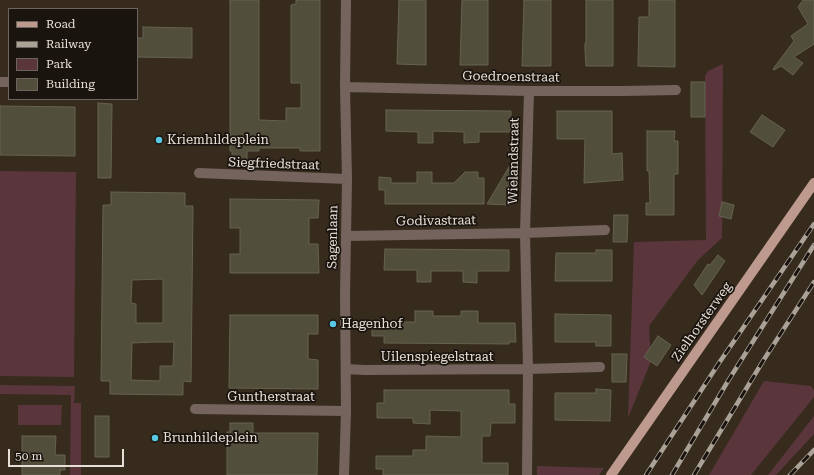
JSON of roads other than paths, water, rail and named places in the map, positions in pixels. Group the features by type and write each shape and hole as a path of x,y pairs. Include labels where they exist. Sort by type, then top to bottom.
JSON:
{"main road":[{"name":"Zielhorsterweg","path":"611,475 814,183"}],"street":[{"name":"Sagenlaan","path":"344,475 346,411 347,179 345,87 346,0"},
{"name":"Goedroenstraat","path":"345,87 529,91 676,90"},
{"name":"Wielandstraat","path":"527,475 528,369 525,233 529,91"},
{"name":"Siegfriedstraat","path":"199,173 347,179"},
{"path":"525,233 604,230"},
{"name":"Godivastraat","path":"346,236 525,233"},
{"path":"528,369 600,367"},
{"name":"Uilenspiegelstraat","path":"346,368 365,370 528,369"},
{"name":"Guntherstraat","path":"195,409 346,411"}],"railway":[{"path":"646,475 719,363 814,224"},
{"path":"672,475 728,381 814,245"},
{"path":"694,475 763,361 814,282"},
{"path":"790,475 814,450"}],"place":[{"name":"Kriemhildeplein","path":"159,140"},
{"name":"Hagenhof","path":"333,324"},
{"name":"Brunhildeplein","path":"155,438"}]}
